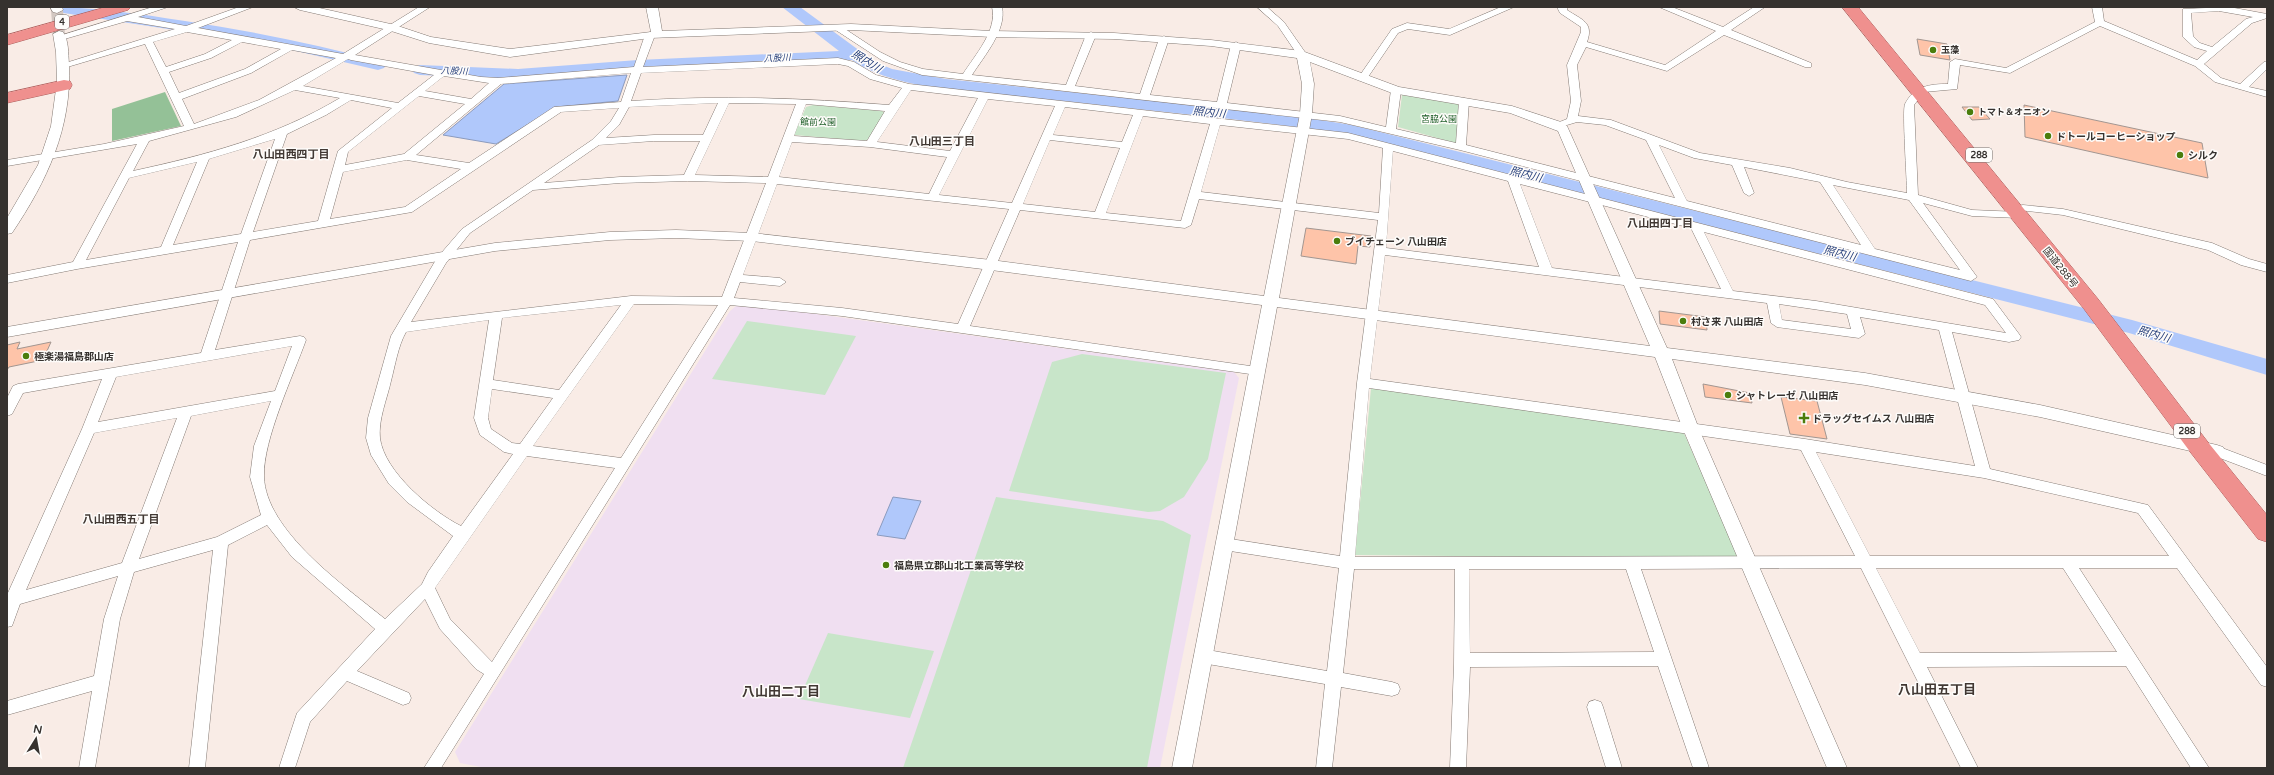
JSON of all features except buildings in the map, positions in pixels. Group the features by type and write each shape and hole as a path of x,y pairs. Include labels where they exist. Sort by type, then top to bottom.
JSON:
{"highway":[{"path":"7,27 90,7"},
{"name":"4","path":"7,31 97,7"},
{"name":"国道288号","path":"1850,7 1922,91"},
{"name":"国道288号","path":"1855,7 2115,329 2208,449 2267,532"},
{"path":"7,38 123,11"},
{"path":"7,98 64,85"},
{"name":"国道288号","path":"2208,449 2267,511"}],"street":[{"path":"7,230 11,217 48,156 55,136 64,85 64,65 60,36 123,11 163,7"},
{"path":"64,65 186,29 248,7"},
{"path":"300,7 391,27 429,40 510,53 654,35 836,27 992,34 1091,35 1236,45 1302,55 1396,90 1464,101 1532,115 1557,125 1563,129 1631,283 1661,352 1691,428 1837,768"},
{"path":"7,163 145,139 190,127 257,105 294,87 347,57 391,27 425,7"},
{"path":"464,535 449,527 401,488 384,467 375,445 374,418 393,349 401,328 445,255 466,231 528,187 596,142 615,123 654,35 652,7"},
{"path":"966,77 999,20 999,11 997,7"},
{"path":"1182,768 1202,656 1306,114 1309,81 1302,55 1281,24 1262,7"},
{"path":"1363,78 1395,31 1406,26 1450,32 1509,7"},
{"path":"1562,7 1563,11 1585,26 1586,32 1579,52 1572,65 1576,101 1572,119"},
{"path":"1664,7 1808,65"},
{"path":"1581,43 1610,49 1623,56 1667,68 1760,7"},
{"path":"2097,7 2100,22"},
{"path":"2215,50 2197,44 2188,38 2186,11 2219,8 2266,16"},
{"path":"123,11 186,29 442,74 498,81 638,70 838,61 851,64 873,77 908,87 1348,136 1989,302 2015,337 2009,338 1852,311 1729,294 1380,251"},
{"path":"2198,64 2249,21 2266,16"},
{"path":"836,27 869,52 894,64 922,72 1306,114 1391,130 1971,277 1913,197 1909,105 1922,91 1935,87 1953,87 1955,62 2007,71 2100,22"},
{"path":"2100,22 2198,64 2218,80 2267,94"},
{"path":"1069,89 1091,35"},
{"path":"163,71 201,59 240,39"},
{"path":"148,40 190,127"},
{"path":"1144,97 1164,40"},
{"path":"1222,106 1236,45"},
{"path":"176,98 248,71 291,48"},
{"path":"2242,88 2267,64"},
{"path":"323,224 343,151 442,74"},
{"path":"407,157 498,81"},
{"path":"294,87 400,106"},
{"path":"870,144 892,108 908,87"},
{"path":"1391,130 1396,90"},
{"path":"417,92 473,102"},
{"path":"932,196 984,96"},
{"path":"125,176 253,145 312,120 348,97"},
{"path":"7,279 77,265 408,210 558,109 624,104 725,100 802,101 892,108"},
{"path":"688,178 725,100"},
{"path":"432,768 727,301 774,180 802,101"},
{"path":"1461,147 1464,101"},
{"path":"962,329 1061,104"},
{"path":"1099,216 1139,112"},
{"path":"1557,125 1572,119 1612,124 1691,154 1790,170 1824,180 1913,197 1972,213 2063,212 2212,246 2245,262 2267,268"},
{"path":"528,187 620,180 688,178 774,180 932,196 1185,226 1216,121"},
{"path":"207,355 229,292 244,238 282,133"},
{"path":"1046,137 1126,146"},
{"path":"596,142 654,138 708,138"},
{"path":"77,265 145,139"},
{"path":"789,139 870,144 954,155"},
{"path":"1651,139 1683,204"},
{"path":"1324,768 1347,563 1363,383 1384,217 1388,147"},
{"path":"339,169 407,157 471,167"},
{"path":"165,251 204,158"},
{"path":"1736,161 1749,193"},
{"path":"1513,179 1547,272"},
{"path":"1824,180 1872,253"},
{"path":"1195,195 1384,217"},
{"path":"1696,227 1729,294"},
{"path":"7,332 229,292 495,247 610,236 676,234 752,237 991,265 1865,378 1962,395 2118,427 2208,449 2267,471"},
{"path":"737,278 780,282"},
{"path":"401,328 496,315 631,300 727,301 842,312 1257,371"},
{"path":"285,767 303,718 385,629 427,588 562,395 631,300"},
{"path":"1772,300 1777,323 1859,334 1852,311"},
{"path":"496,315 481,418 485,432 509,448 625,464"},
{"path":"1944,326 1984,473"},
{"path":"7,411 18,389 300,340 261,446 258,477 269,517 296,553 385,629"},
{"path":"7,621 11,600 89,429 111,372"},
{"path":"1363,383 1805,444 1984,473 2143,509 2267,680"},
{"path":"487,384 562,395"},
{"path":"89,429 279,395"},
{"path":"87,768 112,620 128,568 186,411"},
{"path":"1805,444 1970,768"},
{"path":"11,600 221,542 269,517"},
{"path":"197,768 221,542"},
{"path":"1224,544 1347,563 2181,562"},
{"path":"1458,768 1462,660 1462,562"},
{"path":"1631,562 1701,768"},
{"path":"2066,562 2202,768"},
{"path":"427,588 445,624 482,664 494,672"},
{"path":"1202,656 1392,689"},
{"path":"1462,660 1664,659"},
{"path":"1915,660 2130,659"},
{"path":"345,673 403,698"},
{"path":"7,708 101,681"},
{"path":"1595,708 1614,768"}],"shaded area":[{"name":"福島県立郡山北工業高等学校","path":"736,306 787,310 1234,372 1239,378 1160,768 486,768 460,763 455,752 730,311"}],"green space":[{"path":"165,92 181,126 112,141 112,109"},
{"name":"宮脇公園","path":"1402,95 1457,103 1460,106 1458,142 1455,143 1398,127"},
{"name":"館前公園","path":"813,105 882,111 885,113 869,139 864,141 794,135 806,107"},
{"path":"747,321 856,336 825,395 712,379"},
{"path":"1082,354 1226,373 1208,459 1184,497 1160,511 1148,512 1009,491 1052,362"},
{"path":"1371,388 1683,431 1740,559 1355,555"},
{"path":"996,497 1163,521 1191,535 1147,768 903,768"},
{"path":"828,633 934,651 910,718 799,699"}],"water":[{"path":"627,75 618,101 556,107 496,144 443,135 504,84"},
{"path":"893,497 921,501 905,539 877,535"}],"waterway":[{"name":"八股川","path":"57,7 177,24 266,39 306,47 378,65"},
{"name":"照内川","path":"790,7 855,55"},
{"name":"八股川","path":"420,70 518,74 638,65 855,55"},
{"name":"照内川","path":"855,55 869,65 887,73 946,84 1288,120 1352,130 2132,327 2267,367"}],"tunnel":[{"path":"57,10 59,34"}],"place":[{"name":"玉藻","path":"1933,50"},
{"name":"トマト＆オニオン","path":"1970,112"},
{"name":"ドトールコーヒーショップ","path":"2048,136"},
{"name":"シルク","path":"2180,155"},
{"name":"ブイチェーン 八山田店","path":"1337,241"},
{"name":"村さ来 八山田店","path":"1683,321"},
{"name":"極楽湯福島郡山店","path":"26,356"},
{"name":"シャトレーゼ 八山田店","path":"1728,395"},
{"name":"ドラッグセイムス 八山田店","path":"1804,418"},
{"name":"福島県立郡山北工業高等学校","path":"886,565"}],"district":[{"name":"八山田三丁目","path":"942,141"},
{"name":"八山田西四丁目","path":"291,154"},
{"name":"八山田四丁目","path":"1660,223"},
{"name":"八山田西五丁目","path":"121,519"},
{"name":"八山田五丁目","path":"1937,689"},
{"name":"八山田二丁目","path":"781,691"}]}
